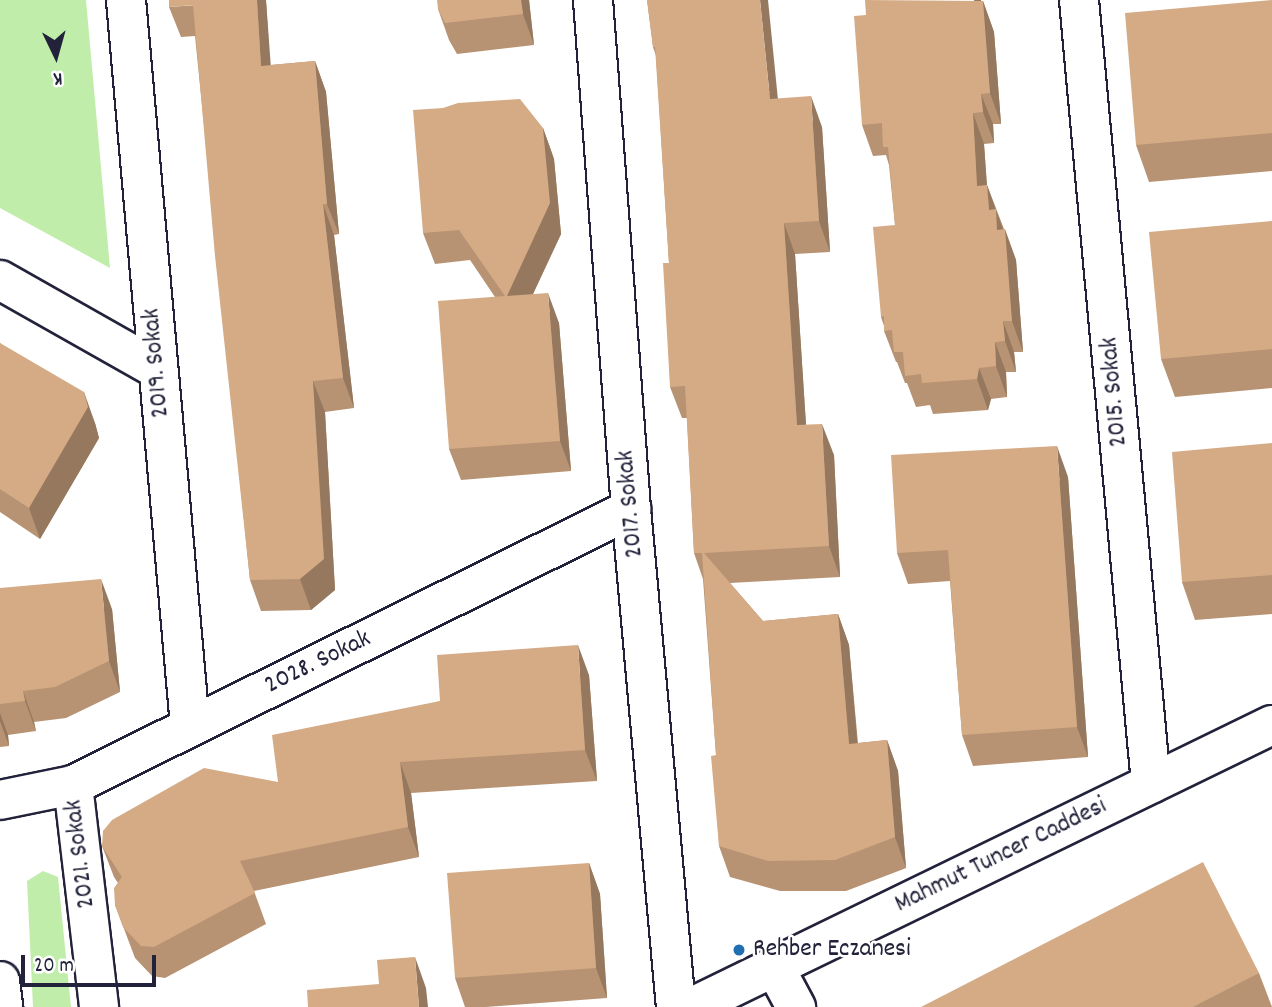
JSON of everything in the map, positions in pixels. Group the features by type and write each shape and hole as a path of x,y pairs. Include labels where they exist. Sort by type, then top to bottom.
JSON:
{"street":[{"name":"2019. Sokak","path":"126,0 190,726"},
{"name":"2017. Sokak","path":"593,0 631,509 676,1007"},
{"name":"2015. Sokak","path":"1079,0 1151,784"},
{"path":"0,280 157,369"},
{"name":"2028. Sokak","path":"0,800 73,785 631,509"},
{"name":"Mahmut Tuncer Caddesi","path":"692,1007 1272,725"},
{"name":"2021. Sokak","path":"73,785 99,1007"},
{"path":"774,966 796,1007"},
{"path":"0,981 3,1007"}],"green space":[{"path":"0,0 86,0 110,268 0,208"},
{"path":"43,871 58,877 71,1007 33,1007 27,881"}],"building":[{"path":"169,0 257,0 261,66 315,61 327,204 323,204 343,378 313,381 324,559 300,579 250,580 215,256 193,5 169,7"},
{"path":"437,0 521,0 523,14 445,23"},
{"path":"647,0 760,0 770,99 811,96 819,221 784,223 797,425 822,424 829,546 704,553 763,621 838,614 849,744 887,740 895,837 835,860 768,861 719,846 711,756 716,755 702,553 694,553 685,386 670,387 663,263 669,263 655,47"},
{"path":"865,0 983,1 990,93 981,94 983,112 973,113 977,186 987,185 989,210 996,209 997,230 1005,229 1012,321 1003,321 1005,341 995,342 996,366 979,368 977,379 922,383 921,374 905,376 903,352 894,352 892,330 884,331 873,227 895,225 888,147 883,147 882,123 862,125 854,16 866,15"},
{"path":"1272,0 1272,133 1136,145 1125,13"},
{"path":"520,99 543,128 550,203 507,296 548,293 560,441 449,449 438,301 505,296 459,230 423,233 413,110 443,108 458,103"},
{"path":"1272,221 1272,349 1161,359 1149,232"},
{"path":"0,343 84,392 88,407 29,508 0,489"},
{"path":"1272,443 1272,575 1182,582 1172,452"},
{"path":"1057,446 1077,727 962,735 948,550 897,553 891,455"},
{"path":"101,579 109,661 55,687 23,691 25,701 0,704 0,588"},
{"path":"578,645 585,750 400,762 408,827 240,861 255,893 154,947 141,946 123,927 115,905 114,888 122,877 102,846 103,831 112,820 204,768 278,782 272,735 440,701 437,655"},
{"path":"1203,862 1259,973 1193,1007 921,1007"},
{"path":"589,863 596,968 455,978 447,873"},
{"path":"415,957 419,1007 308,1007 307,990 379,984 377,960"}],"place":[{"name":"Rehber Eczanesi","path":"739,950"}]}
